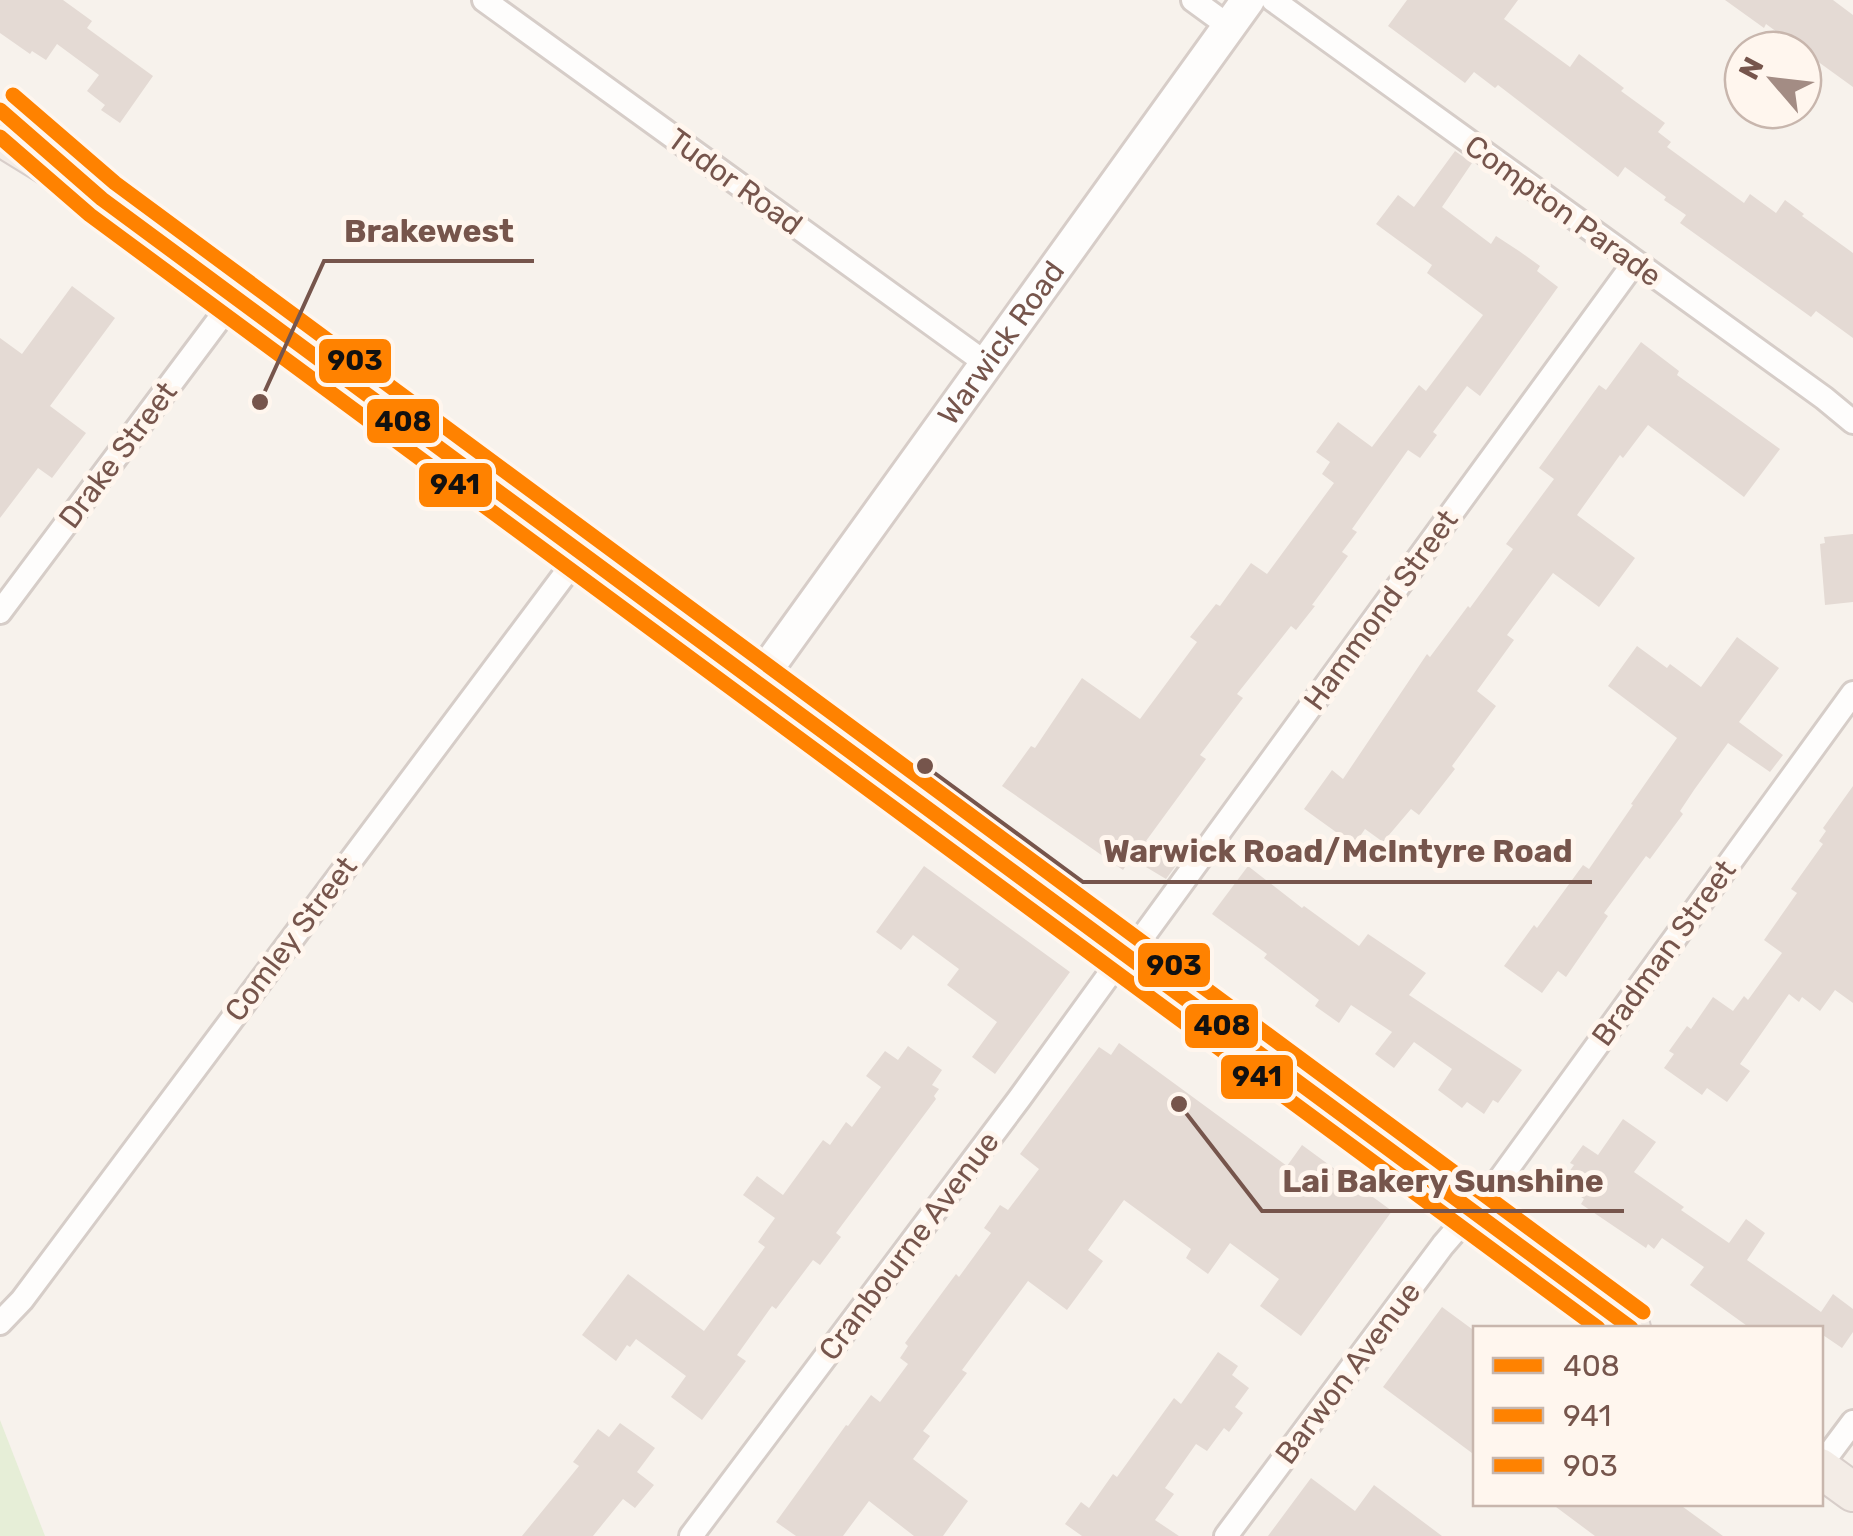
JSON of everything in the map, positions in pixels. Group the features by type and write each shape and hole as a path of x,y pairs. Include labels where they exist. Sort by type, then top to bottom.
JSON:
{"main road":[{"path":"0,110 102,199 1628,1326"},
{"path":"0,136 102,199"},
{"path":"1823,1469 1853,1492"}],"street":[{"name":"Tudor Road","path":"484,0 987,364"},
{"path":"1192,0 1239,13"},
{"name":"Compton Parade","path":"1273,0 1853,422"},
{"name":"Warwick Road","path":"756,684 1239,13"},
{"name":"Hammond Street","path":"1126,955 1634,262"},
{"name":"Drake Street","path":"0,612 235,298"},
{"name":"Comley Street","path":"0,1323 22,1300 580,554"},
{"name":"Bradman Street","path":"1472,1211 1500,1178 1853,693"},
{"name":"Cranbourne Avenue","path":"691,1536 1126,955"},
{"name":"Barwon Avenue","path":"1226,1536 1472,1211"},
{"path":"1823,1463 1853,1422"}],"green space":[{"path":"0,1420 45,1536 0,1536"}],"building":[{"path":"0,0 63,0 92,21 87,28 153,76 120,123 101,110 105,105 87,91 99,75 57,44 46,60 0,33"},
{"path":"1407,0 1518,0 1504,19 1570,67 1579,54 1624,88 1621,91 1665,123 1658,132 1671,142 1667,147 1744,203 1750,194 1776,213 1785,200 1804,214 1853,253 1853,338 1816,311 1811,317 1680,223 1686,215 1625,167 1618,177 1498,85 1495,88 1474,72 1465,83 1388,26"},
{"path":"1725,0 1833,0 1853,15 1853,87 1823,65 1823,30 1774,30 1766,24 1764,28"},
{"path":"1455,151 1472,163 1442,207 1491,244 1496,236 1519,251 1540,266 1537,271 1558,287 1480,396 1467,386 1433,432 1437,435 1420,458 1408,450 1352,529 1357,532 1342,552 1348,556 1312,605 1315,606 1296,630 1291,626 1237,694 1243,698 1200,755 1206,759 1146,841 1177,864 1166,879 1131,858 1123,870 1002,786 1031,746 1035,748 1082,678 1140,719 1197,642 1190,637 1216,604 1220,606 1251,563 1267,574 1334,483 1322,474 1330,462 1316,452 1338,422 1372,447 1419,385 1426,391 1483,315 1427,273 1432,265 1376,224 1398,195 1414,207"},
{"path":"72,286 115,318 50,406 86,433 52,478 38,468 0,518 0,338 22,354"},
{"path":"1641,342 1679,371 1677,375 1780,449 1744,497 1648,425 1623,458 1620,455 1577,515 1635,558 1599,607 1553,573 1507,635 1514,640 1477,691 1496,706 1452,766 1455,769 1419,815 1411,809 1383,842 1365,829 1354,845 1304,809 1332,770 1343,779 1427,654 1430,657 1513,549 1506,544 1554,479 1539,468 1599,385 1606,390"},
{"path":"1853,534 1853,602 1825,605 1820,544 1825,543 1824,537"},
{"path":"1737,637 1779,668 1739,722 1783,755 1770,772 1728,743 1680,811 1683,814 1604,913 1608,916 1566,977 1558,971 1542,993 1504,966 1583,865 1589,869 1677,738 1608,686 1637,646 1701,687"},
{"path":"1853,786 1853,1003 1835,990 1820,1011 1802,997 1799,1002 1789,994 1740,1064 1750,1071 1727,1102 1707,1088 1702,1095 1664,1068 1674,1054 1669,1051 1687,1026 1691,1029 1713,997 1733,1011 1744,996 1748,1000 1782,953 1764,940 1797,893 1791,889 1823,844 1819,841 1826,831 1823,828"},
{"path":"924,866 1070,972 995,1074 972,1057 997,1022 947,985 959,969 913,935 901,950 876,932"},
{"path":"1248,866 1359,946 1368,934 1426,973 1409,995 1522,1070 1498,1103 1493,1100 1484,1114 1467,1102 1462,1108 1438,1090 1452,1069 1414,1042 1394,1068 1375,1054 1392,1032 1351,1005 1339,1023 1315,1006 1319,1000 1264,958 1267,954 1212,914"},
{"path":"1119,1043 1287,1166 1302,1145 1392,1211 1301,1336 1260,1306 1279,1279 1230,1243 1208,1274 1186,1258 1191,1249 1124,1200 1088,1250 1103,1261 1067,1310 1028,1281 962,1370 967,1373 923,1431 930,1436 913,1459 968,1501 943,1536 914,1536 869,1501 843,1536 796,1536 776,1522 871,1395 880,1402 908,1364 900,1358 908,1346 905,1343 991,1233 984,1228 1000,1205 1008,1210 1039,1169 1020,1154 1099,1047 1111,1055"},
{"path":"908,1046 942,1070 932,1085 939,1089 936,1099 836,1233 841,1237 820,1265 813,1260 776,1309 772,1306 737,1355 746,1361 702,1420 671,1397 686,1376 636,1339 616,1361 582,1335 628,1274 704,1331 765,1247 758,1242 775,1218 743,1195 757,1176 783,1195 823,1140 830,1145 846,1122 852,1127 881,1087 866,1076 885,1051 898,1060"},
{"path":"1623,1119 1656,1142 1634,1172 1729,1243 1746,1219 1765,1233 1747,1260 1821,1312 1833,1294 1853,1309 1853,1332 1842,1348 1823,1335 1823,1326 1747,1326 1690,1285 1704,1267 1662,1238 1654,1249 1648,1244 1646,1248 1581,1204 1584,1199 1561,1183 1583,1145 1598,1155"},
{"path":"1442,1307 1473,1330 1473,1454 1383,1387"},
{"path":"1218,1352 1238,1366 1232,1375 1249,1388 1235,1407 1243,1413 1229,1432 1224,1428 1207,1451 1196,1444 1165,1488 1174,1494 1155,1520 1179,1536 1082,1536 1065,1524 1081,1502 1089,1508 1113,1474 1117,1477 1174,1398 1181,1404"},
{"path":"620,1423 655,1448 637,1472 654,1485 635,1508 623,1499 593,1536 522,1536 579,1466 573,1462 598,1429 609,1437"},
{"path":"1311,1478 1355,1511 1374,1485 1442,1536 1268,1536"},
{"path":"1555,1506 1682,1506 1723,1536 1595,1536"}],"transit line":[{"name":"903","path":"13,95 115,183 1643,1312"},
{"name":"408","path":"0,110 102,199 1628,1326"},
{"name":"941","path":"0,137 90,215 1595,1326"}],"place":[{"name":"Brakewest","path":"260,402"},
{"name":"Warwick Road/McIntyre Road","path":"925,766"},
{"name":"Lai Bakery Sunshine","path":"1179,1104"}]}
